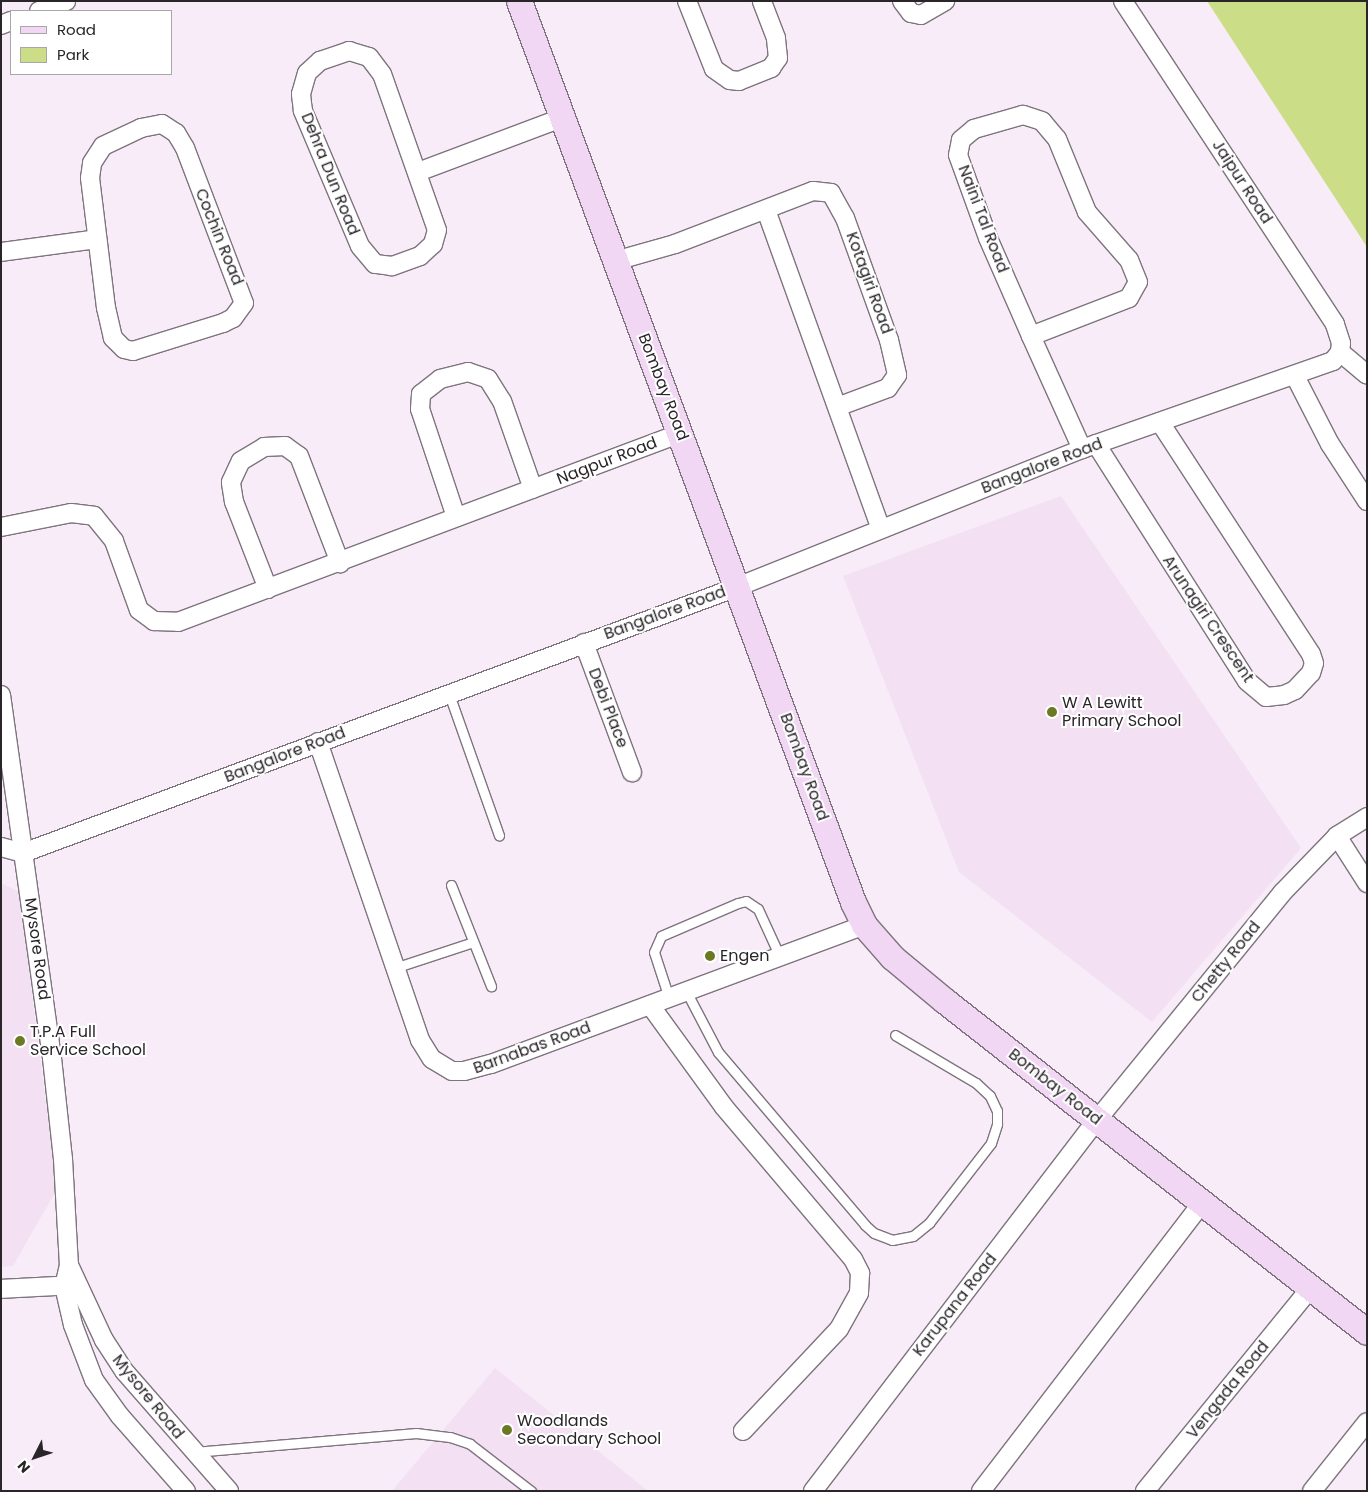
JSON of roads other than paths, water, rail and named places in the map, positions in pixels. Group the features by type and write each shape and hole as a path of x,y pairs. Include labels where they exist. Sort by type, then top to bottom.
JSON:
{"street":[{"path":"42,10 66,1"},
{"name":"Bombay Road","path":"518,1 681,432 853,902 864,925 892,957 1201,1204 1367,1332"},
{"path":"687,1 714,69 730,80 739,81 771,68 778,58 776,38 762,1"},
{"path":"902,1 911,13 921,16 945,1"},
{"name":"Jaipur Road","path":"1122,1 1335,324 1340,352"},
{"name":"Dehra Dun Road","path":"349,52 369,57 382,74 418,172 434,216 436,239 420,256 392,266 381,266 367,257 360,246 303,111 301,88 307,73 320,62 349,52"},
{"name":"Naini Tal Road","path":"1031,336 1129,298 1138,282 1129,260 1087,212 1057,139 1042,121 1023,115 989,123 966,134 958,155 988,238 1031,336 1089,447"},
{"path":"418,172 562,118"},
{"name":"Cochin Road","path":"170,126 185,148 244,303 233,318 223,323 148,348 124,349 113,338 107,316 97,238 90,178 96,154 114,139 141,128 170,126"},
{"name":"Kotagiri Road","path":"615,261 675,244 813,191 824,190 836,199 846,218 889,340 897,375 888,388 838,407"},
{"path":"766,210 881,529"},
{"path":"1,252 97,238"},
{"path":"1340,352 1367,375"},
{"name":"Bangalore Road","path":"23,853 737,587 1089,447 1296,376 1327,364 1340,352"},
{"path":"456,518 420,409 422,394 440,379 468,372 488,379 502,401 533,489"},
{"path":"1296,376 1325,435 1367,501"},
{"name":"Arunagiri Crescent","path":"1089,447 1247,681 1266,697 1284,695 1295,690 1311,673 1314,663 1311,654 1160,422"},
{"name":"Nagpur Road","path":"1,527 71,513 94,516 114,541 139,610 154,621 186,619 340,563 681,432"},
{"path":"268,589 234,502 231,482 240,461 264,447 285,446 299,456 340,563"},
{"name":"Debi Place","path":"584,643 632,772"},
{"name":"Mysore Road","path":"1,694 7,782 23,853 54,1076 73,1325 94,1380 120,1416 186,1491"},
{"name":"Barnabas Road","path":"318,742 420,1040 432,1059 452,1071 464,1072 491,1064 864,925"},
{"name":"Chetty Road","path":"1097,1120 1282,893 1337,836 1367,817"},
{"path":"1337,836 1367,883"},
{"path":"1,847 23,853"},
{"path":"650,1005 724,1107 852,1259 860,1273 859,1293 839,1329 743,1431"},
{"name":"Karupana Road","path":"813,1491 1097,1120"},
{"path":"981,1491 1201,1204"},
{"path":"1,1289 71,1285"},
{"name":"Mysore Road","path":"71,1285 125,1372 229,1491"},
{"name":"Vengada Road","path":"1145,1491 1310,1289"},
{"path":"1312,1491 1367,1422"}],"lane":[{"path":"449,694 499,835"},
{"path":"451,885 491,986"},
{"path":"669,998 654,952 661,936 738,903 746,901 758,909 780,957"},
{"path":"394,968 473,942"},
{"path":"686,990 718,1052 865,1225 874,1233 892,1240 912,1236 929,1223 991,1143 997,1124 997,1111 990,1096 976,1083 895,1035"},
{"path":"194,1452 416,1433 442,1436 470,1444 531,1491"}],"place":[{"name":"W A Lewitt Primary School","path":"1052,712"},
{"name":"Engen","path":"710,956"},
{"name":"T.P.A Full Service School","path":"20,1041"},
{"name":"Woodlands Secondary School","path":"507,1430"}]}
